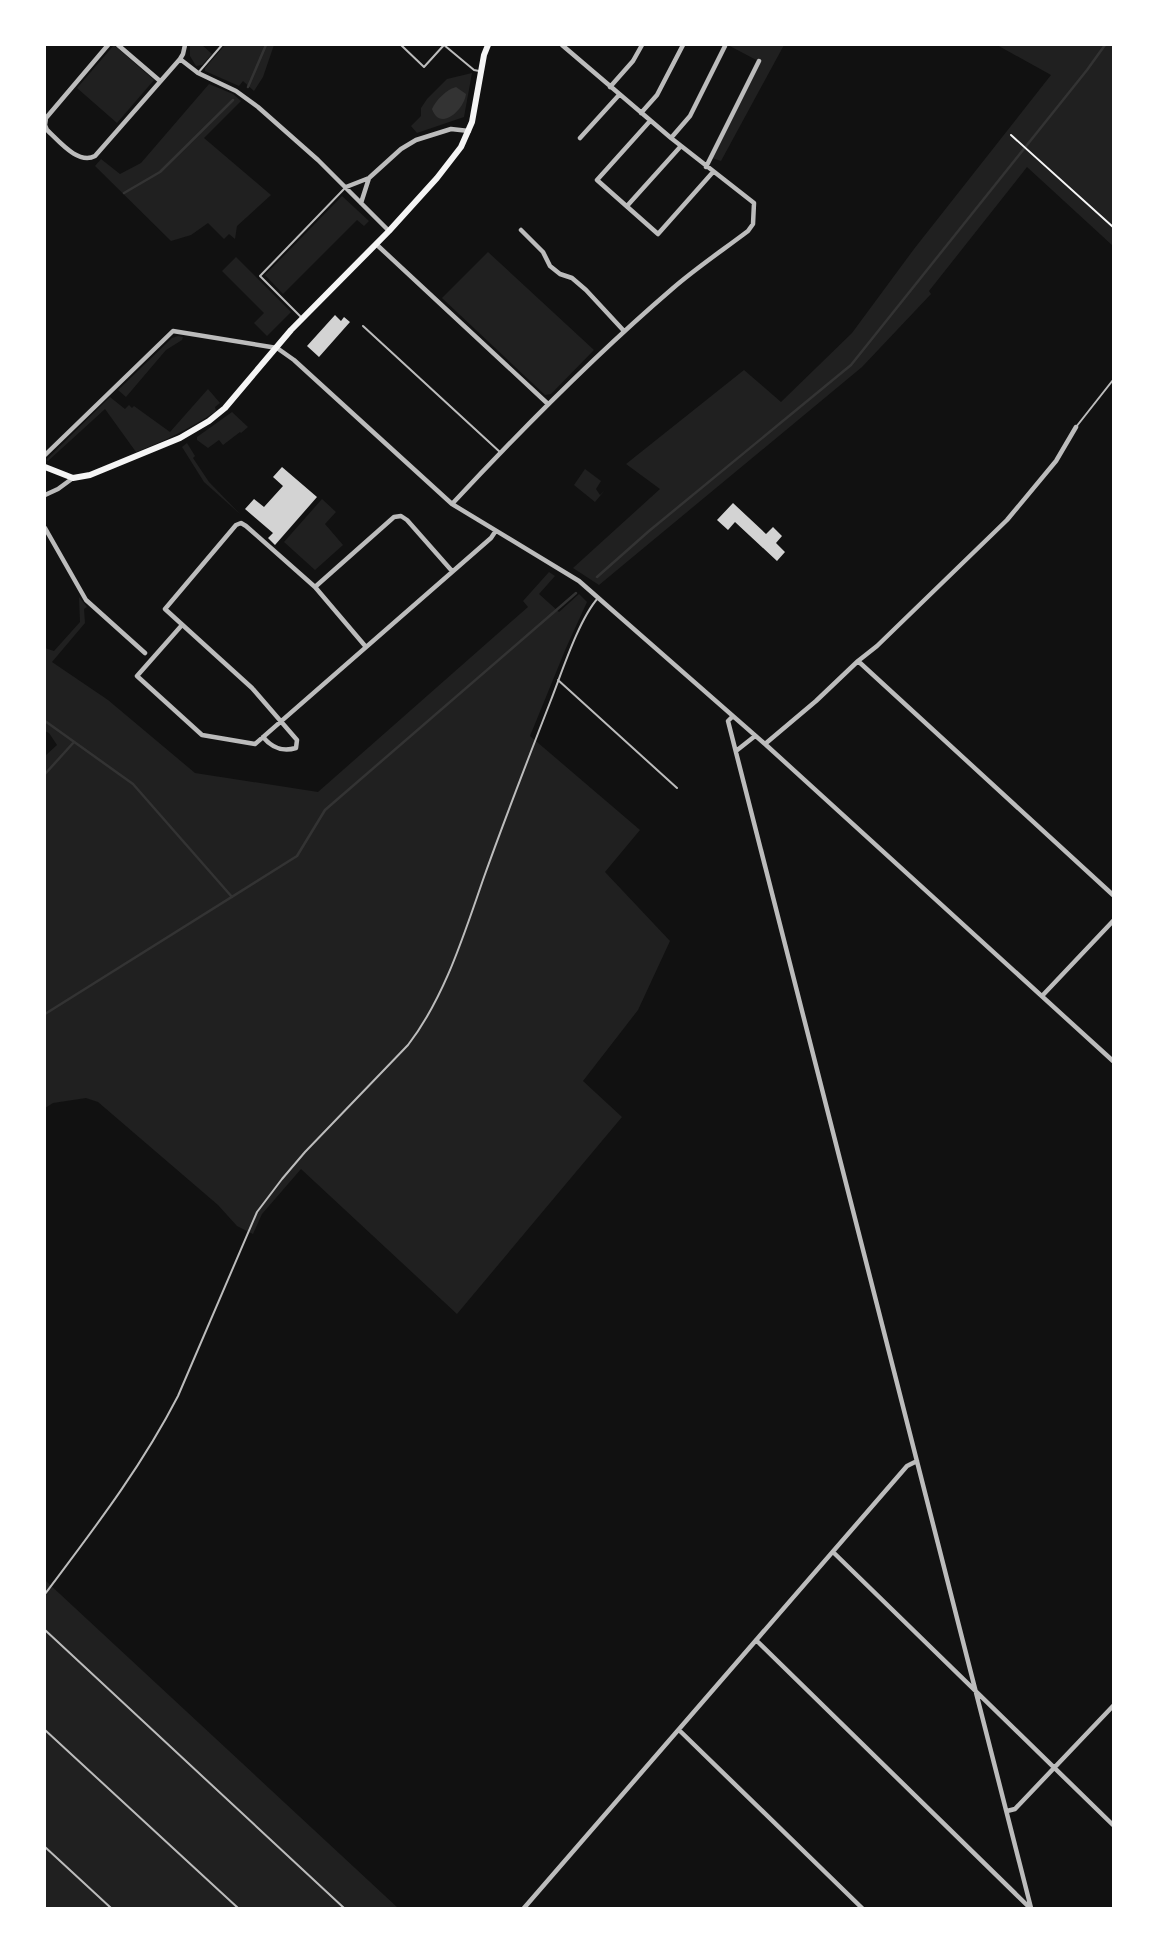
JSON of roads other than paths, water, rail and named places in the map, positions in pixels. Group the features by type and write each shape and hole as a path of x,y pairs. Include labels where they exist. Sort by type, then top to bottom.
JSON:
{"main road":[{"path":"45,467 73,478 90,475 172,442 209,421 225,408 302,318 389,231 437,178 461,147 469,131 488,45"}],"street":[{"path":"108,45 51,110 45,122 47,130 83,159 90,158 98,152 180,59 185,45"},
{"path":"118,45 160,82"},
{"path":"452,504 548,404 624,331 674,287 748,231 753,224 754,203 712,172 650,121 562,45"},
{"path":"610,87 633,61 642,45"},
{"path":"641,113 657,95 683,45"},
{"path":"671,138 690,116 725,46"},
{"path":"180,59 198,73 244,96 272,118 389,231"},
{"path":"706,167 759,61"},
{"path":"580,138 619,94"},
{"path":"650,121 597,180 658,234 712,172"},
{"path":"346,188 369,178 401,149 416,140 451,129 469,131"},
{"path":"627,206 681,146"},
{"path":"361,203 369,178"},
{"path":"521,230 543,252 550,266 560,274 572,278 586,290 624,331"},
{"path":"376,244 548,404"},
{"path":"45,456 173,331 276,348 294,360 452,504 495,532 579,581 765,744 1113,1061"},
{"path":"765,744 877,646 1007,520 1056,461 1076,427"},
{"path":"45,495 58,489 73,478"},
{"path":"315,587 394,517 401,516 452,571"},
{"path":"263,737 271,746 290,750 296,748 297,740 252,688 165,609 236,525 241,524 315,587 366,647"},
{"path":"45,528 86,600 145,653"},
{"path":"182,625 139,673 137,676 139,680 202,735 255,744 491,538 495,532"},
{"path":"858,661 1113,895"},
{"path":"732,717 728,721 1031,1908"},
{"path":"736,751 755,736"},
{"path":"1042,996 1113,920"},
{"path":"524,1908 907,1466 917,1461"},
{"path":"833,1552 1113,1825"},
{"path":"756,1640 1031,1908"},
{"path":"1007,1811 1015,1809 1113,1706"},
{"path":"679,1730 862,1908"}],"lane":[{"path":"198,73 222,45"},
{"path":"401,45 424,67 444,45 474,70 481,71"},
{"path":"302,318 260,276 346,188"},
{"path":"363,326 501,453"},
{"path":"1076,427 1113,380"},
{"path":"45,1594 121,1493 166,1419 202,1339 246,1232 260,1207 294,1165 408,1045 423,1026 460,945 509,807 558,680 589,608 598,598"},
{"path":"558,680 677,788"},
{"path":"45,1630 344,1908"},
{"path":"45,1730 238,1908"},
{"path":"45,1847 111,1908"}],"waterway":[{"path":"248,87 266,45"},
{"path":"597,577 649,531 851,365 1105,45"},
{"path":"124,193 160,172 233,100"},
{"path":"45,1014 297,856 325,810 576,593"},
{"path":"45,721 133,784 232,897"},
{"path":"45,774 74,742"}]}
